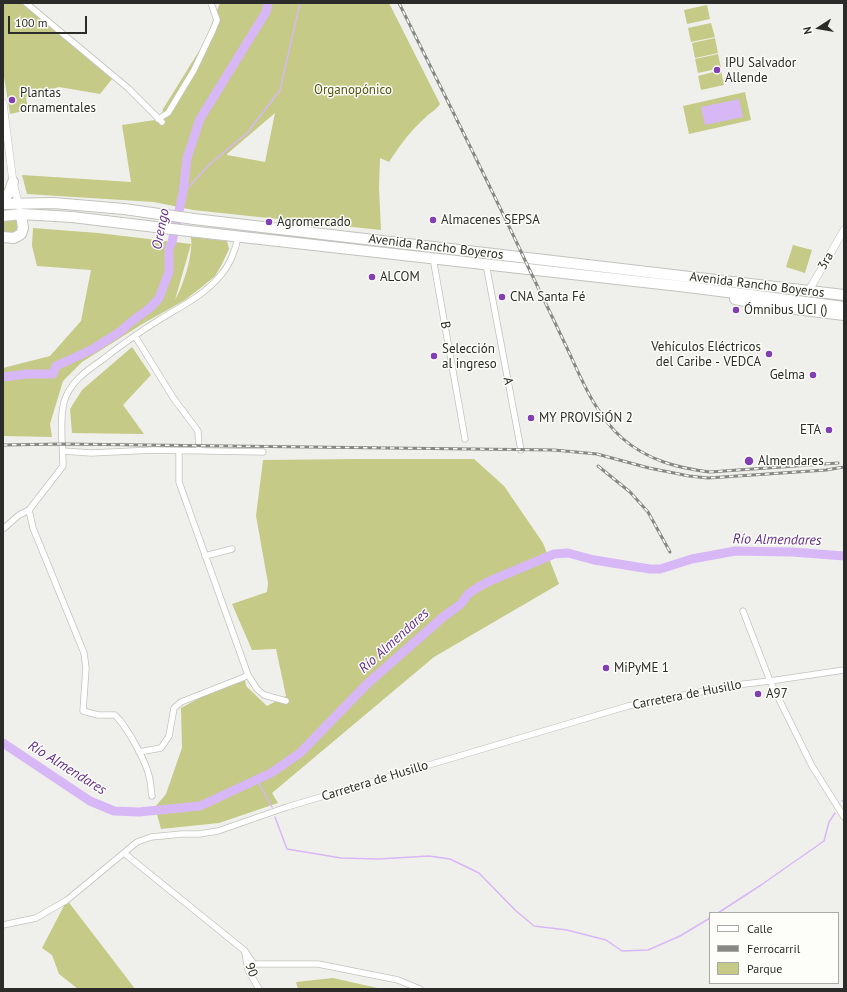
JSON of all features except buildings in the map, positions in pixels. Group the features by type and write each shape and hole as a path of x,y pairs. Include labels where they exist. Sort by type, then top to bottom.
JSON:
{"highway":[{"path":"3,200 9,193 13,182"},
{"name":"Avenida Rancho Boyeros","path":"3,204 77,204 194,219 587,264 808,292 844,295"},
{"path":"3,237 14,238 21,234 23,228 21,214"},
{"name":"Avenida Rancho Boyeros","path":"3,216 21,214 72,217 688,287 844,307"},
{"path":"688,287 755,304 844,315"}],"main road":[{"path":"3,103 13,182 21,214"},
{"name":"3ra","path":"808,292 844,230"}],"street":[{"path":"26,3 128,88 160,120 168,113 194,70 213,30 217,20 211,3"},
{"path":"3,529 19,515 29,510 63,466 61,419 64,402 72,386 88,369 135,336 208,289 221,276 236,246 238,236"},
{"name":"B","path":"433,258 465,439"},
{"name":"A","path":"486,264 521,450"},
{"path":"135,336 174,399 198,431 199,451"},
{"path":"63,451 91,453 154,450 262,452"},
{"path":"179,451 179,482 248,675 257,689 264,695 286,701"},
{"path":"29,510 33,528 84,653 86,668 83,711 98,715 115,715 140,752 150,780 152,796"},
{"path":"205,556 232,549"},
{"path":"743,610 770,681 812,766 844,816"},
{"name":"Carretera de Husillo","path":"3,925 36,918 67,900 137,842 151,837 199,834 218,831 287,807 628,706 736,685 844,670"},
{"path":"140,752 161,748 168,736 174,708 181,702 248,675"},
{"path":"124,853 245,951 254,964 318,964 398,980 420,989"},
{"name":"90","path":"245,951 248,970 259,989"}],"green space":[{"path":"3,3 22,3 112,79 100,94 59,87 26,97 28,110 10,114 3,71"},
{"name":"Organopónico","path":"220,3 389,3 440,104 411,132 389,162 380,158 379,188 381,230 193,210 154,202 27,194 22,175 131,182 122,125 161,119 163,109 204,43","holes":["275,113 265,162 227,154"]},
{"path":"707,5 710,19 687,24 684,10"},
{"path":"711,23 715,37 691,42 688,28"},
{"path":"715,38 718,53 695,58 692,43"},
{"path":"718,54 721,68 698,73 695,59"},
{"path":"721,70 724,85 701,90 698,76"},
{"path":"745,92 751,120 689,134 683,106"},
{"path":"3,219 18,219 19,230 13,234 3,232"},
{"path":"33,228 98,233 191,244 191,237 227,241 229,249 215,276 203,286 185,300 144,323 82,362 63,381 50,424 52,437 3,436 3,368 50,356 81,321 91,270 37,266 32,246","holes":["191,244 191,252 182,286 175,300"]},
{"path":"793,245 812,250 805,273 786,267"},
{"path":"132,347 151,375 123,405 144,434 72,433 70,409 82,390"},
{"path":"474,459 504,486 543,543 559,584 434,657 272,793 278,803 219,823 161,829 155,807 166,794 182,748 181,708 244,674 246,686 267,706 286,696 276,649 252,650 232,604 267,592 268,583 256,516 263,460"},
{"path":"67,900 135,989 78,989 59,974 52,955 42,948"},
{"path":"333,978 382,989 298,989 296,982"}],"shaded area":[{"path":"739,99 743,117 705,125 701,107"}],"waterway":[{"name":"Orengo","path":"3,377 27,374 53,374 56,366 91,350 121,331 151,307 159,298 169,272 169,248 172,242 183,193 187,158 200,119 266,12 268,3"},
{"path":"183,193 210,164 247,133 280,90 300,3"},
{"name":"Río Almendares","path":"3,743 90,801 114,811 139,812 200,806 271,773 300,753 367,684 443,617 461,604 468,594 492,580 554,554 568,553 594,560 650,569 660,569 692,559 735,551 792,552 844,556"},
{"path":"257,780 272,807"},
{"path":"720,912 824,841 829,822 835,813"},
{"path":"275,817 287,849 341,858 378,859 429,856 450,859 479,873 515,910 534,926 567,930 606,940 622,951 648,950 680,936 709,919"}],"railway":[{"path":"399,3 494,194 584,384 590,396 612,429 632,446 663,462 710,472 838,463"},
{"path":"3,445 63,444 554,450 597,454 649,468 689,476 708,478 826,470 844,467"},
{"path":"598,466 630,492 648,512 670,552"}],"place":[{"name":"IPU Salvador Allende","path":"717,70"},
{"name":"Plantas ornamentales","path":"12,100"},
{"name":"Almacenes SEPSA","path":"433,220"},
{"name":"Agromercado","path":"269,222"},
{"name":"ALCOM","path":"372,277"},
{"name":"CNA Santa Fé","path":"502,297"},
{"name":"Ómnibus UCI ()","path":"736,310"},
{"name":"Vehículos Eléctricos del Caribe - VEDCA","path":"769,354"},
{"name":"Selección al ingreso","path":"434,356"},
{"name":"Gelma","path":"813,375"},
{"name":"MY PROVISiÓN 2","path":"531,418"},
{"name":"ETA","path":"829,430"},
{"name":"Almendares","path":"749,461"},
{"name":"MiPyME 1","path":"606,668"},
{"name":"A97","path":"758,694"}]}
